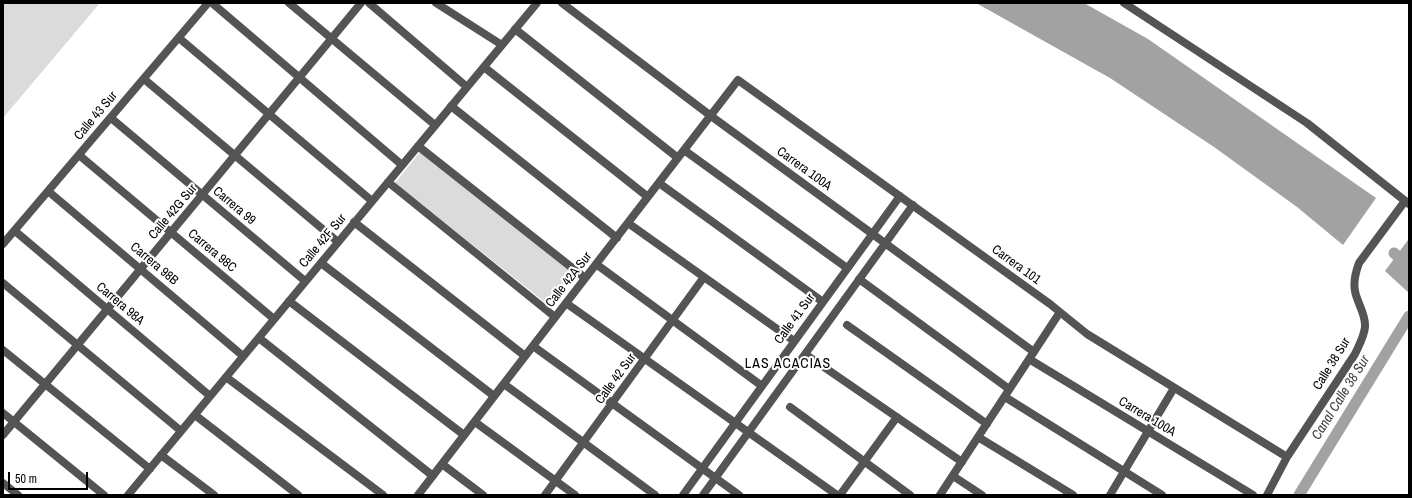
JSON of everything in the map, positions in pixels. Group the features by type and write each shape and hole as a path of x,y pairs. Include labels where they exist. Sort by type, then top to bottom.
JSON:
{"street":[{"name":"Calle 43 Sur","path":"3,244 208,3"},
{"path":"212,3 402,165"},
{"path":"289,3 435,125"},
{"name":"Calle 42G Sur","path":"3,435 172,233 361,3"},
{"path":"369,3 467,87"},
{"path":"436,3 502,45"},
{"name":"Calle 42F Sur","path":"129,494 537,3"},
{"name":"Carrera 100A","path":"562,3 711,116 872,234 1031,356 1148,431 1253,495"},
{"path":"1124,3 1307,123 1407,202"},
{"path":"515,29 678,158"},
{"path":"179,38 372,201"},
{"path":"484,67 648,197"},
{"path":"144,79 338,242"},
{"name":"Calle 42A Sur","path":"418,495 738,80"},
{"name":"Carrera 101","path":"738,80 913,205 1060,312 1087,334 1287,456"},
{"path":"451,106 617,238"},
{"name":"Carrera 99","path":"111,118 305,281"},
{"path":"418,146 585,278"},
{"path":"684,150 847,268"},
{"name":"Carrera 98C","path":"79,155 274,319"},
{"path":"388,182 555,317"},
{"path":"659,183 823,302"},
{"name":"Carrera 98B","path":"48,191 243,356"},
{"name":"Calle 41 Sur","path":"683,495 900,196"},
{"name":"Calle 38 Sur","path":"1267,495 1287,456 1360,344 1365,326 1364,317 1354,290 1355,274 1359,263 1407,202"},
{"path":"703,495 913,205"},
{"path":"354,222 525,356"},
{"path":"628,223 794,341"},
{"name":"Carrera 98A","path":"15,231 210,396"},
{"path":"321,263 494,396"},
{"path":"596,264 762,386"},
{"name":"Calle 42 Sur","path":"545,495 704,277"},
{"path":"859,280 1009,389"},
{"path":"3,283 181,431"},
{"path":"289,301 464,435"},
{"path":"566,303 838,495 897,417"},
{"path":"940,495 1060,312"},
{"path":"847,325 987,424"},
{"path":"259,338 433,476"},
{"path":"533,346 739,495"},
{"path":"3,350 150,469"},
{"path":"805,354 962,462"},
{"path":"226,377 383,495"},
{"path":"504,384 655,495"},
{"path":"1110,495 1174,388"},
{"path":"1004,397 1162,495"},
{"path":"790,407 910,495"},
{"path":"3,413 104,495"},
{"path":"194,414 298,495"},
{"path":"475,422 575,495"},
{"path":"978,437 1073,495"},
{"path":"161,455 214,495"},
{"path":"442,464 484,495"},
{"path":"952,476 982,495"},
{"path":"3,483 18,495"}],"shaded area":[{"path":"3,3 100,3 3,118"},
{"path":"976,3 1084,3 1148,39 1376,198 1343,245 1297,207 1214,147 1110,78"},
{"path":"420,152 576,275 551,307 395,183"},
{"path":"1408,240 1409,241 1409,293 1385,271"}],"waterway":[{"path":"1394,253 1409,266"},
{"name":"Canal Calle 38 Sur","path":"1299,495 1409,316"}],"district":[{"name":"LAS ACACIAS","path":"788,364"}]}
